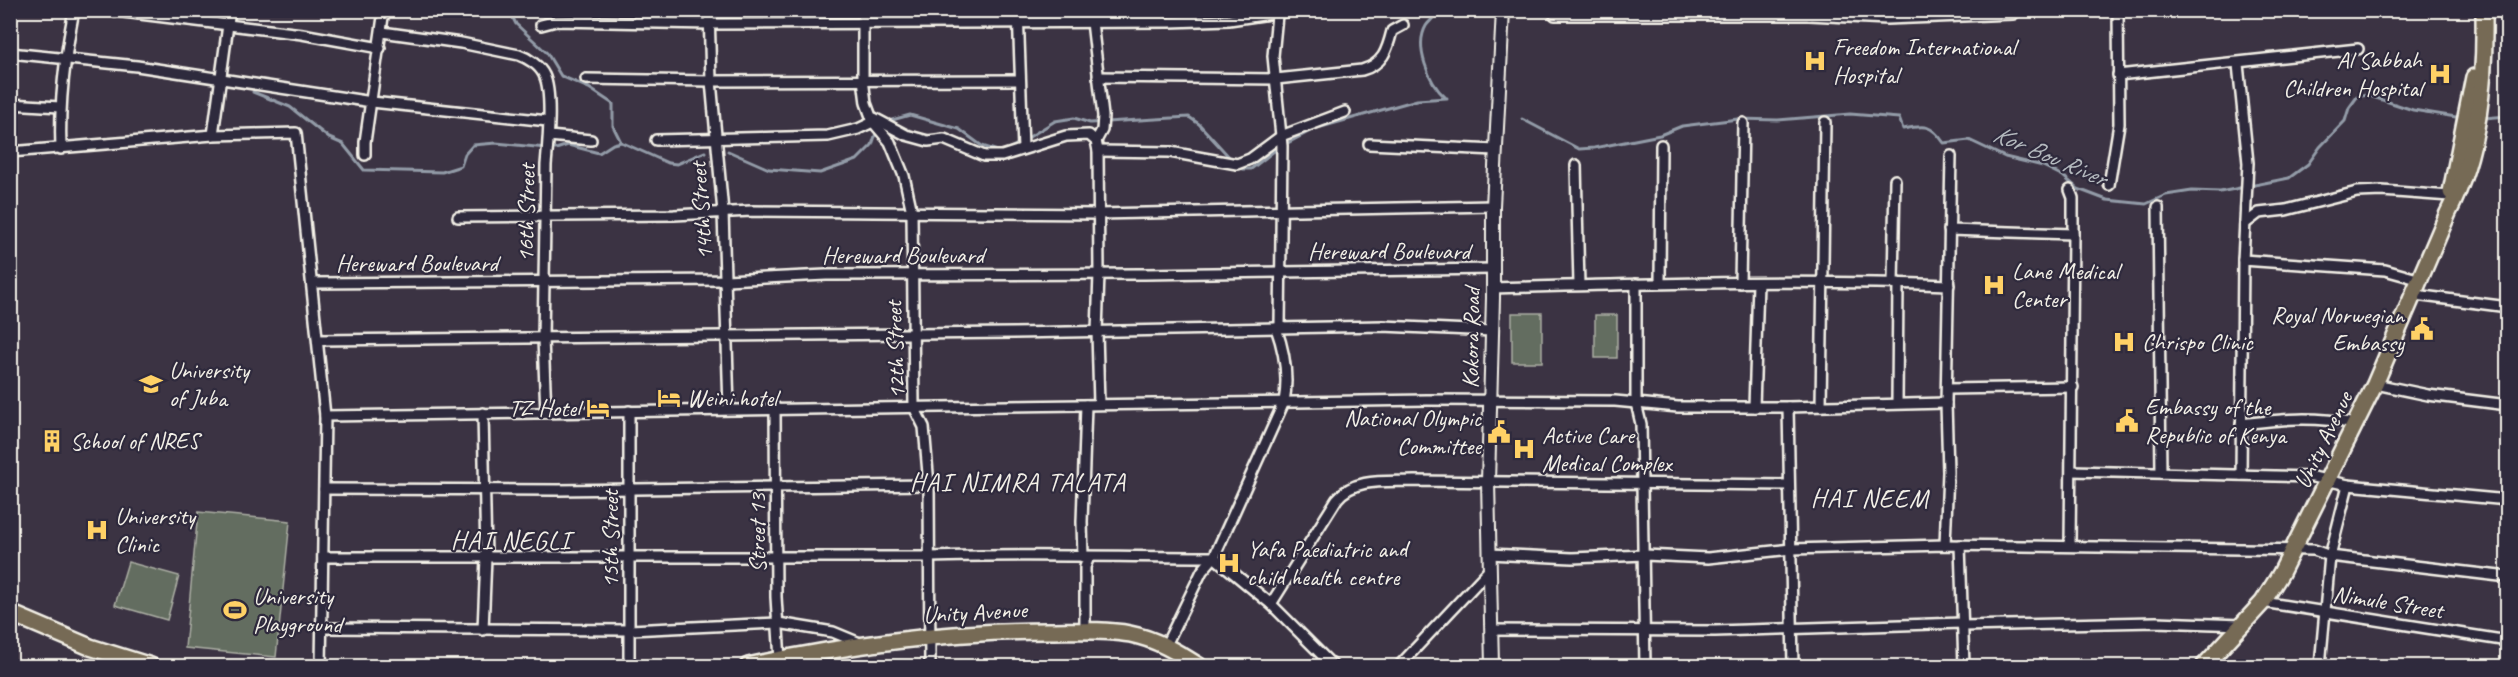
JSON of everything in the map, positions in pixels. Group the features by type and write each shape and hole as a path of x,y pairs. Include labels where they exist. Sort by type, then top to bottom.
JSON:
{"main road":[{"path":"2471,120 2474,79 2484,13"},
{"path":"2471,120 2481,97 2484,13"},
{"name":"Unity Avenue","path":"2448,213 2450,196 2471,120"},
{"name":"Unity Avenue","path":"2204,666 2263,602 2329,480 2375,384 2415,295 2448,213 2461,188 2471,120"},
{"path":"14,615 90,647 150,666"},
{"name":"Unity Avenue","path":"748,666 862,644 931,636 1018,631 1085,631 1131,634 1166,645 1199,666"}],"street":[{"path":"61,149 60,107 74,10"},
{"path":"107,10 302,34 380,48"},
{"path":"213,135 230,10"},
{"path":"365,155 384,10"},
{"name":"14th Street","path":"710,10 711,81 723,212 729,410"},
{"name":"12th Street","path":"863,10 863,79 871,119 890,142 904,176 912,212 914,407 924,428 929,485 927,514 930,557 930,666"},
{"path":"1018,10 1023,149"},
{"path":"1170,10 1170,22"},
{"path":"541,25 556,21 710,24 1170,22 1277,15 1297,10"},
{"name":"Kokora Road","path":"1492,666 1488,482 1493,206 1503,10"},
{"path":"1555,15 1813,13 1887,19 2013,14 2017,10"},
{"path":"2109,184 2119,124 2118,10"},
{"path":"1166,645 1202,571 1214,557 1284,402 1287,387 1286,366 1278,328 1281,271 1281,136 1273,56 1277,15"},
{"path":"1092,22 1103,123 1097,146 1099,404"},
{"path":"1098,77 1276,79 1362,70 1374,66 1383,58 1392,31 1403,25"},
{"name":"16th Street","path":"382,32 461,44 527,58 544,74 548,90 549,136 543,339 546,412"},
{"path":"2118,75 2238,64 2358,49"},
{"path":"10,53 137,66 372,102 548,121"},
{"path":"2238,64 2247,151 2243,260 2241,475"},
{"path":"586,79 1019,80"},
{"path":"10,104 60,107"},
{"path":"656,140 828,136 858,129 871,119 906,135 928,141 944,139 984,156 1002,156 1055,139 1089,135 1097,146 1182,153 1227,164 1237,164 1250,159 1281,136 1345,112"},
{"path":"1821,406 1825,122"},
{"path":"1740,283 1743,123"},
{"path":"10,152 213,135 296,133 325,416 321,666"},
{"path":"549,136 591,140"},
{"path":"1369,144 1496,150"},
{"path":"1660,283 1661,145"},
{"path":"1946,545 1948,472 1946,403 1951,156"},
{"path":"1576,165 1579,285"},
{"path":"1895,180 1897,403"},
{"path":"2070,190 2073,198 2070,545"},
{"path":"2246,223 2259,213 2286,210 2357,192 2423,192 2450,196"},
{"path":"458,217 723,212 1098,214 1493,206"},
{"path":"2158,207 2161,472"},
{"path":"1949,230 2073,234"},
{"path":"2243,260 2385,270 2421,280"},
{"name":"Hereward Boulevard","path":"313,283 726,280 826,274 1099,274 1493,269"},
{"path":"1493,288 1660,283 1824,282 1949,285"},
{"path":"1754,407 1758,283"},
{"path":"1636,284 1636,403 1641,424 1645,555 1645,666"},
{"path":"2415,295 2508,307"},
{"path":"318,340 914,335 1400,326 1492,331"},
{"path":"2375,384 2422,394 2508,405"},
{"path":"1947,389 2073,387"},
{"path":"325,416 729,410 775,407 1284,402 1616,401 1678,407 1946,403"},
{"path":"1085,631 1086,557 1082,522 1086,405"},
{"name":"Street 13","path":"775,407 780,660"},
{"path":"1788,407 1793,666"},
{"name":"15th Street","path":"629,411 629,666"},
{"path":"483,413 486,557 483,630"},
{"path":"2241,424 2296,418 2328,419 2355,424"},
{"path":"2072,471 2313,477 2348,485 2508,500"},
{"path":"1270,604 1344,489 1353,485 1488,482 1789,485"},
{"path":"324,489 630,489 929,485"},
{"path":"2320,666 2330,556 2348,485"},
{"path":"1489,554 1572,558 1645,555 1708,558 1791,549 1946,545 2314,550 2330,556 2508,577"},
{"path":"1960,545 1964,666"},
{"path":"323,557 930,557 1018,554 1086,557 1214,557 1270,604 1332,666"},
{"path":"1399,666 1489,570"},
{"name":"Nimule Street","path":"2263,602 2508,641"},
{"path":"10,634 14,615"},
{"path":"1491,630 1794,630 1962,624 2156,622 2242,625"},
{"path":"322,628 630,630 778,623 833,632 862,644"},
{"path":"2507,666 2508,659"}],"green space":[{"path":"1512,313 1542,313 1542,362 1512,362"},
{"path":"1595,315 1617,315 1617,358 1595,358"},
{"name":"University Playground","path":"198,512 290,521 276,657 185,648"},
{"path":"128,562 179,576 167,620 115,605"}],"waterway":[{"name":"Kor Bou River","path":"509,10 516,24 547,53 561,76 589,88 613,104 613,126 621,142 668,163 677,164 705,152"},
{"path":"1436,10 1423,35 1423,54 1429,74 1445,97"},
{"path":"253,92 290,107 329,138 343,144 364,170 442,172 461,166 465,154 473,145 496,143 556,149 568,145 599,153 621,142"},
{"name":"Kor Bou River","path":"1522,119 1579,149 1660,135 1682,126 1738,119 1778,120 1850,114 1899,118 1903,129 1927,127 1935,132 1944,143 1969,140 2005,157 2043,166 2063,176 2078,189 2107,200 2146,204 2166,195 2192,191 2220,192 2289,178 2308,164 2320,147 2345,121 2349,108 2357,97 2367,95 2413,110 2462,118"},
{"path":"1284,145 1314,129 1417,100 1447,98"},
{"path":"885,122 910,115 959,129 982,146 1001,152 1020,143"},
{"name":"Kor Bou River","path":"2484,118 2508,116"},
{"path":"1026,139 1055,121 1074,118 1090,123 1189,117 1199,124 1232,160"},
{"path":"728,151 769,169 820,173 857,160 872,145 877,130"},
{"path":"1239,166 1242,169 1251,169 1278,148"}],"place":[{"name":"Freedom International Hospital","path":"1815,61"},
{"name":"Al Sabbah Children Hospital","path":"2440,74"},
{"name":"Lane Medical Center","path":"1994,285"},
{"name":"Royal Norwegian Embassy","path":"2422,329"},
{"name":"Chrispo Clinic","path":"2124,342"},
{"name":"University of Juba","path":"151,384"},
{"name":"Weini hotel","path":"669,398"},
{"name":"TZ Hotel","path":"598,408"},
{"name":"Embassy of the Republic of Kenya","path":"2127,421"},
{"name":"National Olympic Committee","path":"1499,432"},
{"name":"School of NRES","path":"52,441"},
{"name":"Active Care Medical Complex","path":"1524,449"},
{"name":"University Clinic","path":"97,530"},
{"name":"Yafa Paediatric and child health centre","path":"1229,563"},
{"name":"University Playground","path":"235,610"}],"district":[{"name":"HAI NIMRA TALATA","path":"1018,482"},
{"name":"HAI NEEM","path":"1870,498"},
{"name":"HAI NEGLI","path":"511,540"}]}
